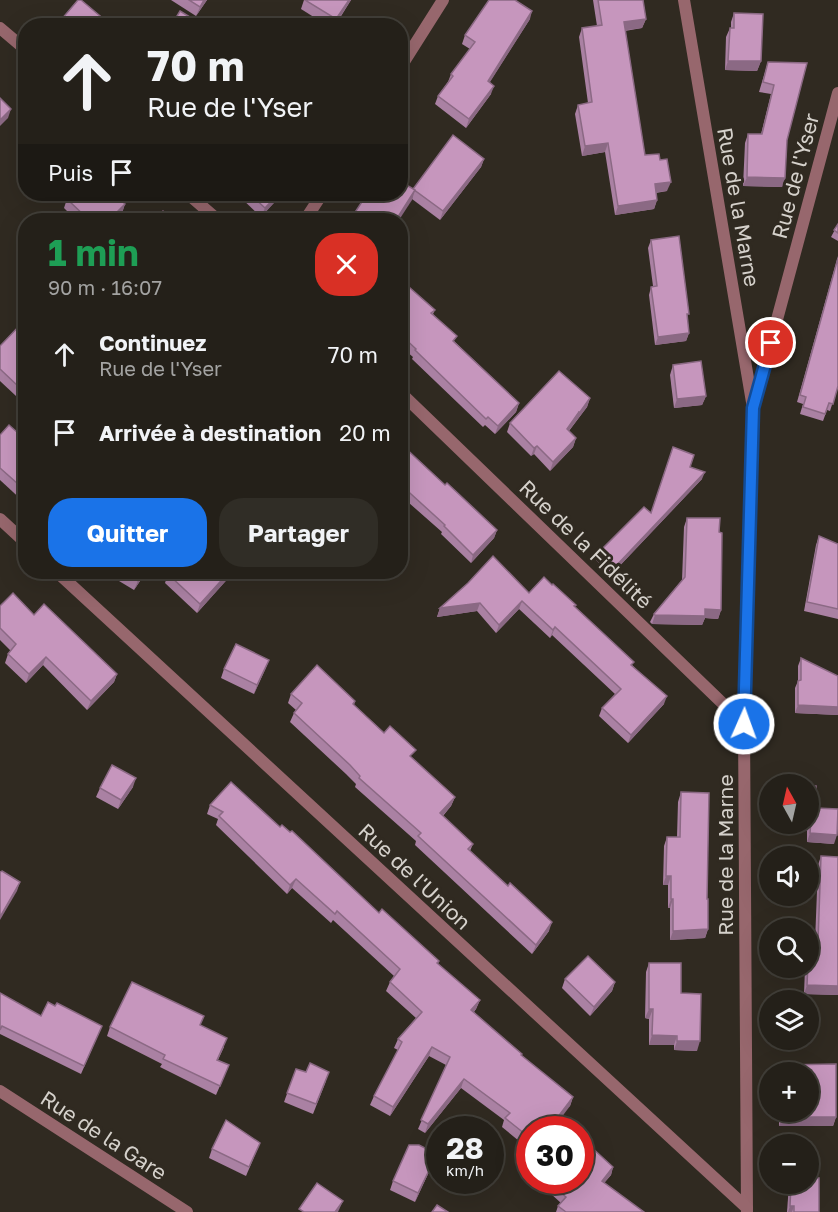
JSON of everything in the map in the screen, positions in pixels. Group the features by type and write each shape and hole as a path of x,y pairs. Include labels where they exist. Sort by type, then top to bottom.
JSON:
{"street":[{"path":"408,55 443,0"},
{"name":"Rue de la Marne","path":"684,0 753,408 744,724 747,1210"},
{"path":"0,28 18,43"},
{"name":"Rue de l'Yser","path":"753,408 838,93"},
{"path":"196,201 210,213"},
{"name":"Rue de la Fidélité","path":"408,400 744,724"},
{"path":"0,519 18,536"},
{"name":"Rue de l'Union","path":"65,579 747,1210"},
{"name":"Rue de la Gare","path":"0,1091 188,1212"}],"building":[{"path":"78,0 81,0 102,18 63,18"},
{"path":"189,0 204,0 200,7"},
{"path":"305,0 349,0 334,18"},
{"path":"489,0 515,0 532,11 488,81 494,86 469,119 438,96 475,42 465,35"},
{"path":"598,0 643,0 646,19 624,22 645,155 659,154 660,160 667,159 671,182 655,184 657,200 618,206 608,143 585,146 578,105 592,102 582,28 602,25"},
{"path":"180,11 192,18 176,18"},
{"path":"734,13 763,14 761,61 728,61 730,28 734,28"},
{"path":"768,62 807,63 787,140 785,178 747,177 748,134 762,134 774,85 763,82"},
{"path":"0,98 11,109 0,120"},
{"path":"453,135 484,159 443,211 413,189"},
{"path":"408,186 415,190 400,213 355,213 362,201 408,201"},
{"path":"69,201 122,201 125,204 116,213 82,213"},
{"path":"258,201 272,201 265,208"},
{"path":"679,236 689,314 687,314 689,333 658,337 651,287 657,286 651,240"},
{"path":"838,258 838,386 833,404 829,403 825,414 803,407 806,397 800,395"},
{"path":"408,288 435,310 431,313 457,336 453,341 519,403 498,426 488,417 486,419 408,342"},
{"path":"18,327 18,386 0,369 0,346"},
{"path":"701,361 706,396 677,399 673,365"},
{"path":"559,371 590,398 567,429 576,438 553,462 537,446 534,448 510,423"},
{"path":"9,425 18,433 18,484 0,468 0,435"},
{"path":"673,447 694,455 690,467 705,472 614,568 598,553 644,507 651,513"},
{"path":"408,450 497,530 473,555 445,525 408,491"},
{"path":"687,518 720,518 719,532 722,533 721,610 705,609 705,616 655,615 685,577"},
{"path":"819,536 838,544 838,609 807,602"},
{"path":"493,556 529,593 544,577 553,584 634,662 631,665 667,696 631,735 602,708 621,689 555,627 553,630 522,601 499,625 480,603 440,608"},
{"path":"173,579 223,579 200,604"},
{"path":"13,593 34,615 44,604 117,674 91,701 46,657 29,674 8,654 16,644 0,628 0,606"},
{"path":"236,644 269,660 257,685 224,669"},
{"path":"801,658 838,676 838,707 798,705"},
{"path":"317,665 355,701 353,704 384,733 390,726 416,750 410,756 455,797 440,813 473,844 468,849 508,886 510,883 552,922 536,945 418,836 421,833 359,778 360,776 350,765 294,713 302,703 291,694"},
{"path":"112,765 136,778 121,800 100,788"},
{"path":"231,782 280,827 282,825 290,832 292,831 379,913 382,909 439,961 437,963 480,1000 471,1010 573,1097 559,1116 516,1116 516,1127 505,1118 510,1113 464,1079 434,1116 426,1116 426,1123 421,1120 450,1057 432,1047 393,1107 374,1096 402,1042 398,1039 422,1012 390,982 400,969 337,911 335,914 296,879 290,885 219,816 223,812 210,805"},
{"path":"681,792 709,793 708,929 673,931 671,876 666,876 667,837 680,837"},
{"path":"819,808 838,809 837,835 819,834"},
{"path":"821,856 838,857 838,986 807,985 807,978 819,978"},
{"path":"0,872 20,882 0,917"},
{"path":"588,956 615,982 594,1007 565,979"},
{"path":"649,963 681,963 681,993 701,994 700,1041 677,1041 677,1036 652,1035 653,1009 649,1009"},
{"path":"132,982 204,1016 200,1025 227,1038 217,1060 229,1065 220,1086 163,1059 165,1055 110,1027"},
{"path":"0,993 41,1016 48,1002 55,1006 57,1003 102,1026 84,1066 2,1026 0,1030"},
{"path":"310,1063 329,1072 316,1104 287,1093 296,1069 306,1072"},
{"path":"819,1064 836,1064 836,1117 819,1117"},
{"path":"226,1120 260,1143 249,1167 212,1149"},
{"path":"409,1145 419,1145 426,1148 426,1177 418,1193 393,1181"},
{"path":"594,1150 613,1167 602,1181 644,1212 566,1212 558,1206 566,1197 562,1194 594,1194"},
{"path":"317,1183 343,1201 335,1212 304,1212 299,1209"},
{"path":"791,1194 819,1194 819,1212 794,1212 794,1206 790,1206"},
{"path":"437,1205 448,1212 432,1212"}],"route":[{"path":"744,724 753,408 771,343"}]}
